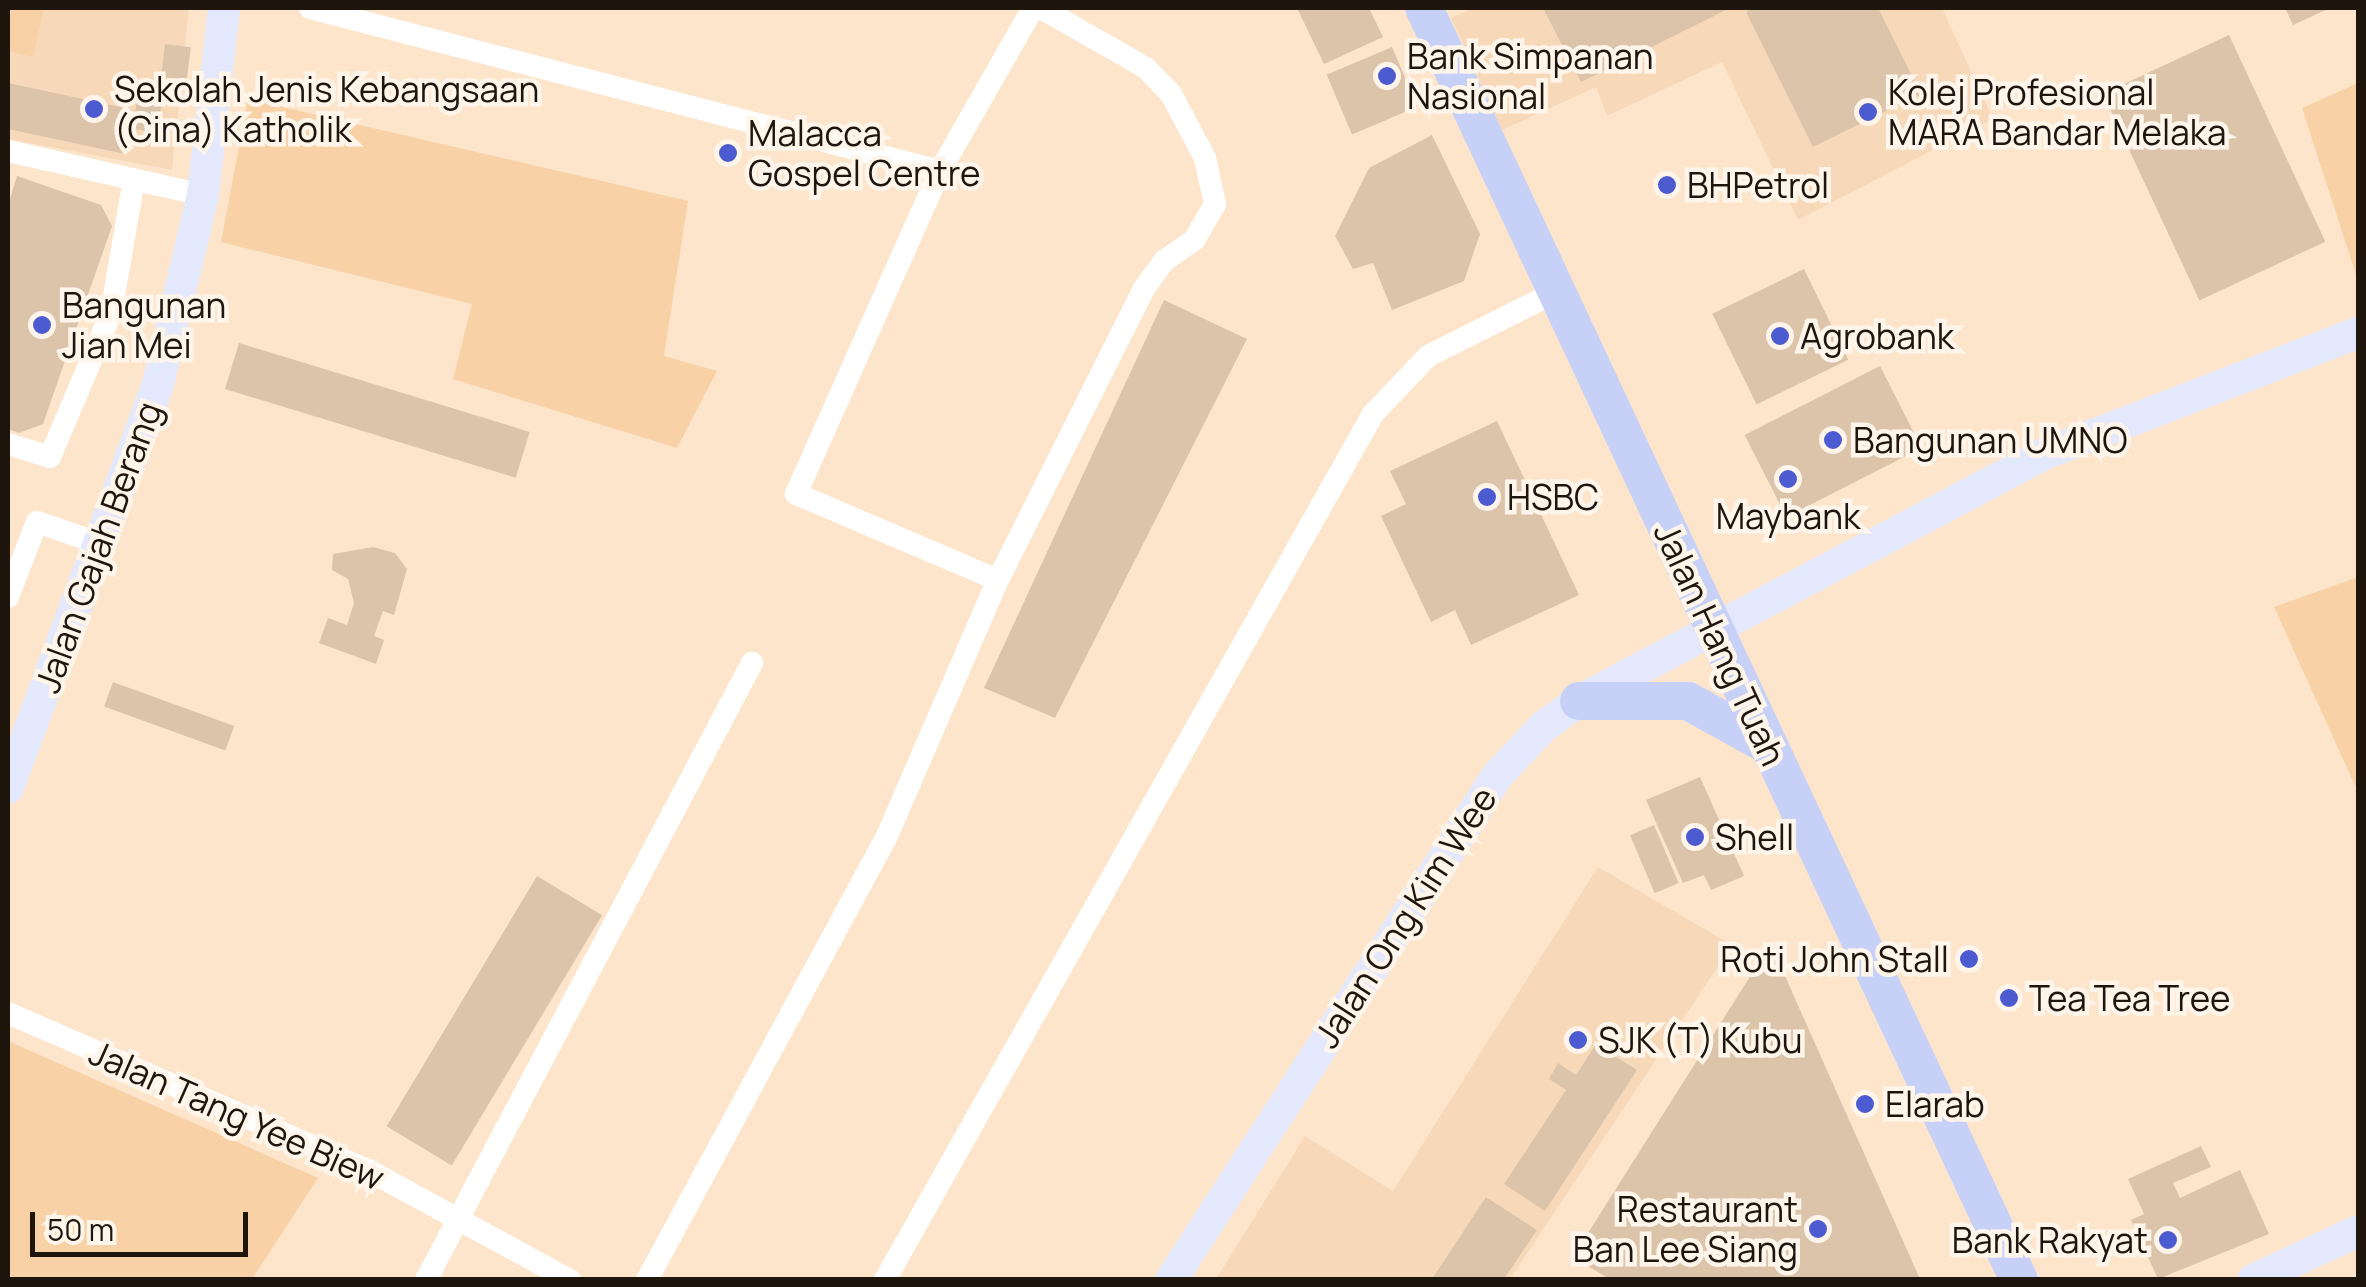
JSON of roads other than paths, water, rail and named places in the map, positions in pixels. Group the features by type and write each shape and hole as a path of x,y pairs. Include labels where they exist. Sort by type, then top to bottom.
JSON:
{"main road":[{"name":"Jalan Gajah Berang","path":"8,788 158,384 204,195 224,8"},
{"name":"Jalan Hang Tuah","path":"1424,8 1560,290 1711,628 2020,1280"},
{"name":"Jalan Ong Kim Wee","path":"1171,1280 1498,776 1579,701 1711,628 2104,426 2358,333"},
{"path":"1579,701 1688,701 1766,744"},
{"path":"2253,1280 2358,1231"}],"street":[{"path":"310,8 940,171"},
{"path":"647,1280 888,836 998,580 1143,290 1164,260 1195,239 1216,204 1205,158 1172,94 1146,68 1037,8 940,171 796,494 998,580"},
{"path":"8,152 204,195"},
{"path":"8,444 50,457 110,312 134,180"},
{"path":"884,1280 1373,414 1428,356 1560,290"},
{"path":"8,596 37,522 101,544"},
{"path":"426,1280 752,663"},
{"name":"Jalan Tang Yee Biew","path":"8,1013 368,1170 570,1280"}],"place":[{"name":"Bank Simpanan Nasional","path":"1387,76"},
{"name":"Sekolah Jenis Kebangsaan (Cina) Katholik","path":"94,109"},
{"name":"Kolej Profesional MARA Bandar Melaka","path":"1868,112"},
{"name":"Malacca Gospel Centre","path":"728,153"},
{"name":"BHPetrol","path":"1667,185"},
{"name":"Bangunan Jian Mei","path":"42,325"},
{"name":"Agrobank","path":"1780,336"},
{"name":"Bangunan UMNO","path":"1833,440"},
{"name":"Maybank","path":"1788,479"},
{"name":"HSBC","path":"1487,497"},
{"name":"Shell","path":"1695,837"},
{"name":"Roti John Stall","path":"1969,959"},
{"name":"Tea Tea Tree","path":"2009,998"},
{"name":"SJK (T) Kubu","path":"1578,1040"},
{"name":"Elarab","path":"1865,1104"},
{"name":"Restaurant Ban Lee Siang","path":"1818,1229"},
{"name":"Bank Rakyat","path":"2168,1240"}]}
